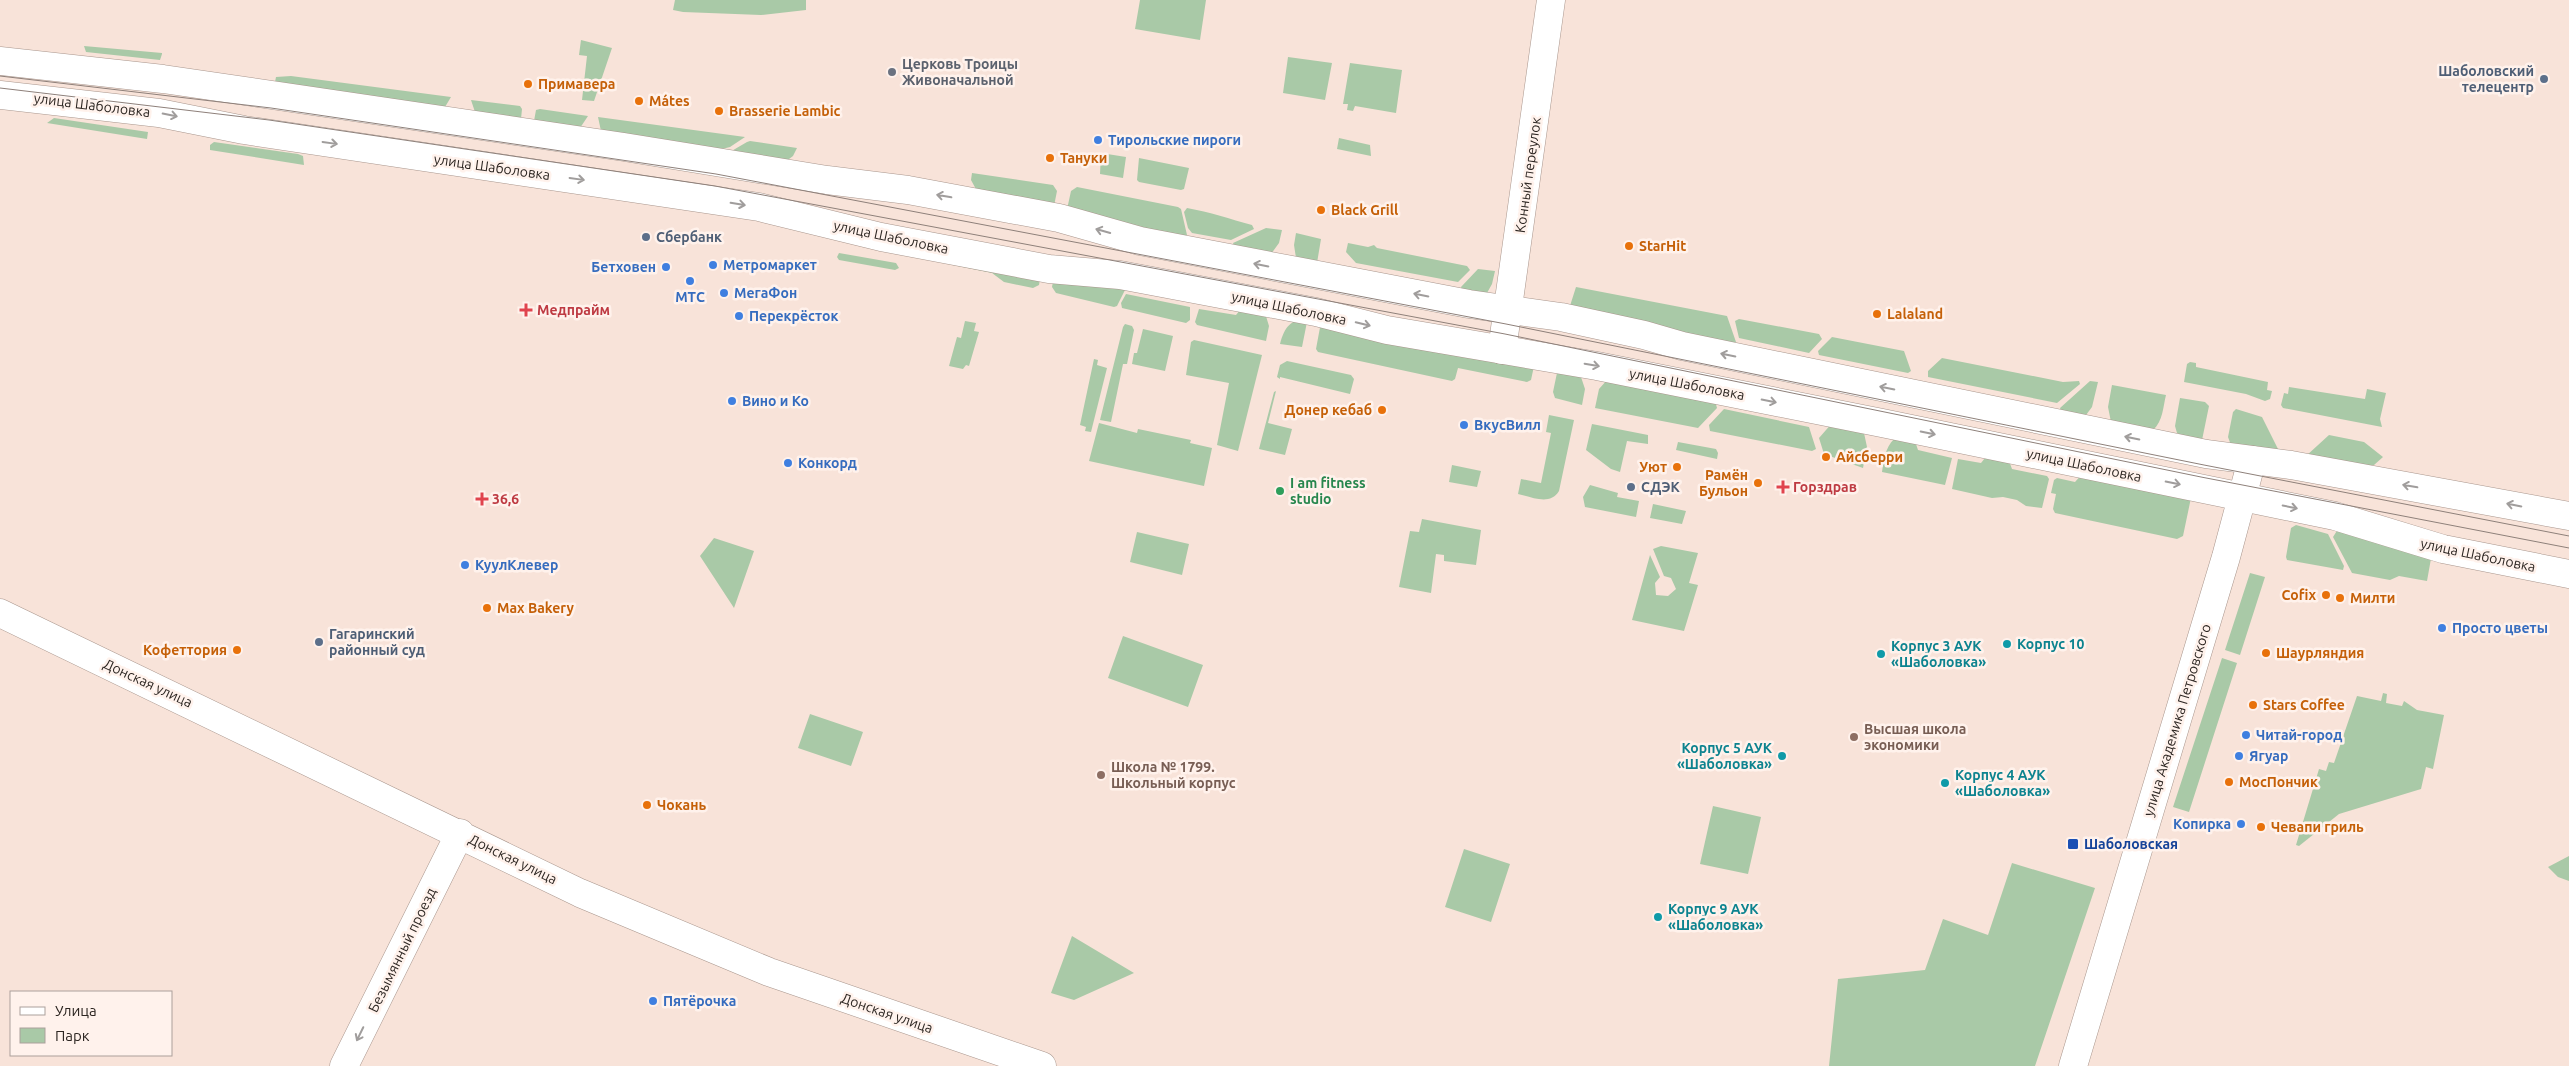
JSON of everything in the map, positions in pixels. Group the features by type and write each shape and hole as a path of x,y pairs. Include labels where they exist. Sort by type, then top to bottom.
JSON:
{"main road":[{"name":"Конный переулок","path":"1502,350 1515,268 1551,0"},
{"path":"0,61 163,79 624,147 827,180 908,190 1058,218 1140,241 1509,310 1561,317 1644,335 1682,346 2197,452 2291,465 2569,516"},
{"name":"улица Шаболовка","path":"0,95 158,113 244,130 759,207 881,237 1049,269 1120,275 1316,312 1396,331 1597,366 2335,516 2443,550 2569,574"},
{"path":"1515,268 1520,285 1527,298 1536,306 1561,317"},
{"name":"улица Академика Петровского","path":"2073,1066 2223,570 2252,460"},
{"name":"Донская улица","path":"0,613 460,833 580,893 769,972 1042,1066"},
{"name":"Безымянный проезд","path":"344,1066 460,833"}],"green space":[{"path":"675,0 806,0 806,10 761,15 683,12 673,10"},
{"path":"1140,0 1206,0 1200,40 1135,29"},
{"path":"581,40 612,48 594,101 582,100 587,56 579,55"},
{"path":"84,46 162,54 160,60 86,52"},
{"path":"1288,57 1332,63 1325,100 1283,93"},
{"path":"1350,63 1402,70 1396,113 1355,106 1353,111 1347,110 1348,104 1343,104"},
{"path":"291,76 451,97 445,107 275,82 276,77"},
{"path":"471,100 520,106 522,109 521,119 475,112"},
{"path":"536,110 588,116 580,128 534,121"},
{"path":"598,117 745,137 730,147 722,149 601,131"},
{"path":"54,118 148,132 147,139 47,123"},
{"path":"1339,138 1370,145 1371,156 1337,149"},
{"path":"214,142 298,154 303,156 304,165 210,150 210,145"},
{"path":"747,142 797,148 793,156 785,162 723,156"},
{"path":"1101,153 1126,157 1123,178 1100,174"},
{"path":"1139,158 1189,168 1184,189 1139,182 1137,180"},
{"path":"972,173 1053,185 1057,191 1053,211 977,191 971,180"},
{"path":"1077,187 1178,207 1181,209 1187,235 1181,242 1066,214 1071,191"},
{"path":"1187,208 1252,225 1254,229 1231,240 1192,233 1188,228 1184,212"},
{"path":"1266,228 1282,230 1279,243 1271,254 1236,252 1233,243"},
{"path":"1296,233 1321,239 1316,269 1296,258 1294,245"},
{"path":"1348,243 1368,247 1374,245 1377,248 1467,266 1470,270 1458,282 1356,263 1346,252"},
{"path":"839,253 896,263 899,268 895,270 839,260 837,257"},
{"path":"948,264 1041,274 1039,285 1033,288 1004,282 992,273"},
{"path":"1478,269 1495,271 1492,284 1487,293 1465,297 1461,287"},
{"path":"1054,276 1121,283 1125,290 1117,306 1114,307 1056,293 1052,287"},
{"path":"1576,287 1727,316 1736,342 1730,348 1569,309"},
{"path":"1126,294 1190,307 1190,320 1186,323 1122,308 1121,303"},
{"path":"1244,305 1265,313 1269,326 1266,341 1197,325 1195,322 1199,309 1236,315"},
{"path":"1308,317 1302,347 1280,344 1289,325 1297,320"},
{"path":"1739,319 1819,334 1822,339 1809,353 1739,338 1735,321"},
{"path":"965,321 976,323 974,331 979,332 969,366 966,365 963,369 949,366 957,337 961,338"},
{"path":"1321,322 1534,366 1531,380 1527,382 1458,368 1455,379 1452,381 1318,352 1316,349"},
{"path":"1125,324 1132,326 1134,330 1127,364 1123,364 1111,422 1100,420 1123,327"},
{"path":"1143,329 1173,336 1165,371 1132,364"},
{"path":"1832,337 1904,351 1911,371 1908,373 1819,355 1818,351"},
{"path":"1194,340 1262,355 1238,451 1217,445 1229,383 1186,375 1191,342"},
{"path":"1942,358 2063,382 2079,381 2080,384 2057,403 1928,377 1928,371"},
{"path":"1094,359 1098,360 1097,365 1107,368 1091,432 1085,431 1086,427 1080,425"},
{"path":"1287,361 1351,375 1354,379 1350,394 1280,377 1280,379 1277,377 1280,365"},
{"path":"2190,362 2196,363 2196,367 2268,382 2267,390 2272,391 2270,399 2265,401 2246,394 2184,382 2187,364"},
{"path":"1558,368 1581,377 1585,389 1582,405 1555,398 1553,392"},
{"path":"1607,380 1714,397 1717,408 1698,428 1595,408 1599,389"},
{"path":"2090,381 2098,382 2092,407 2086,415 2062,416 2060,408"},
{"path":"2112,385 2166,395 2161,418 2153,430 2111,422 2108,407"},
{"path":"2289,387 2365,399 2367,389 2386,393 2380,419 2382,427 2283,408 2281,405 2284,393 2288,394"},
{"path":"1276,391 1268,423 1292,429 1285,455 1259,449 1274,392"},
{"path":"2180,398 2205,402 2209,406 2201,445 2177,433 2175,426"},
{"path":"1724,409 1809,427 1816,449 1812,451 1710,431 1709,425"},
{"path":"2236,409 2262,417 2279,451 2232,448 2228,437 2233,412"},
{"path":"1549,415 1574,420 1559,491 1555,496 1546,499 1518,494 1521,479 1541,483 1551,433 1546,432"},
{"path":"1833,422 1864,433 1867,447 1863,468 1824,454 1819,438"},
{"path":"1099,423 1137,433 1138,429 1191,440 1190,443 1212,448 1204,486 1089,461"},
{"path":"1592,424 1648,435 1648,444 1627,441 1620,472 1611,469 1586,450"},
{"path":"2329,435 2364,442 2383,457 2374,465 2366,467 2306,456"},
{"path":"1914,438 1918,450 1952,458 1945,485 1882,472 1887,450 1894,439"},
{"path":"1678,442 1716,449 1718,453 1717,459 1676,450"},
{"path":"1989,453 2008,458 2012,469 2047,476 2049,479 2042,508 2026,506 2017,500 2003,497 1992,498 1952,489 1958,459 1981,463"},
{"path":"1452,465 1481,471 1477,487 1449,482"},
{"path":"2084,472 2192,493 2183,536 2177,539 2055,513 2053,509 2056,494 2051,493 2054,480 2057,478 2075,482"},
{"path":"1590,485 1618,493 1617,497 1639,501 1636,517 1585,507 1583,497"},
{"path":"1653,504 1686,511 1682,524 1650,518"},
{"path":"1422,519 1481,530 1476,565 1444,561 1444,555 1436,554 1431,593 1399,587 1410,531 1419,532"},
{"path":"2296,525 2328,534 2344,566 2343,570 2287,560 2291,528"},
{"path":"2340,526 2432,553 2427,581 2399,576 2390,580 2352,573 2333,537"},
{"path":"1137,532 1189,544 1182,575 1130,562"},
{"path":"714,538 754,551 734,608 700,556"},
{"path":"1661,546 1698,553 1689,583 1698,585 1684,631 1632,620 1650,555 1660,577 1655,583 1656,595 1668,596 1676,589 1671,578 1664,576 1653,549"},
{"path":"2250,573 2265,577 2240,655 2225,650"},
{"path":"1123,636 1203,665 1188,707 1108,678"},
{"path":"2222,658 2237,663 2189,812 2173,807"},
{"path":"2383,693 2387,694 2386,703 2402,706 2404,701 2417,710 2444,715 2433,769 2426,767 2421,789 2339,814 2299,846 2296,845 2319,769 2326,771 2329,762 2334,763 2357,696 2381,701"},
{"path":"810,714 863,732 851,766 798,748"},
{"path":"1713,806 1761,817 1748,874 1700,864"},
{"path":"1464,849 1510,864 1491,922 1445,907"},
{"path":"2569,856 2569,881 2558,877 2548,867"},
{"path":"2012,863 2095,888 2035,1066 1829,1066 1838,979 1925,970 1943,919 1988,935"},
{"path":"1072,936 1134,973 1074,1000 1051,993"}],"tram line":[{"path":"0,76 271,108 716,174 1506,324 2204,465 2569,536"},
{"path":"0,88 269,120 715,186 1505,334 2201,477 2569,548"}],"place":[{"name":"Церковь Троицы Живоначальной","path":"892,72"},
{"name":"Шаболовский телецентр","path":"2544,79"},
{"name":"Примавера","path":"528,84"},
{"name":"Mátes","path":"639,101"},
{"name":"Brasserie Lambic","path":"719,111"},
{"name":"Тирольские пироги","path":"1098,140"},
{"name":"Тануки","path":"1050,158"},
{"name":"Black Grill","path":"1321,210"},
{"name":"Сбербанк","path":"646,237"},
{"name":"StarHit","path":"1629,246"},
{"name":"Метромаркет","path":"713,265"},
{"name":"Бетховен","path":"666,267"},
{"name":"МТС","path":"690,281"},
{"name":"МегаФон","path":"724,293"},
{"name":"Медпрайм","path":"526,310"},
{"name":"Lalaland","path":"1877,314"},
{"name":"Перекрёсток","path":"739,316"},
{"name":"Вино и Ко","path":"732,401"},
{"name":"Донер кебаб","path":"1382,410"},
{"name":"ВкусВилл","path":"1464,425"},
{"name":"Айсберри","path":"1826,457"},
{"name":"Конкорд","path":"788,463"},
{"name":"Уют","path":"1677,467"},
{"name":"Рамён Бульон","path":"1758,483"},
{"name":"СДЭК","path":"1631,487"},
{"name":"Горздрав","path":"1783,487"},
{"name":"I am fitness studio","path":"1280,491"},
{"name":"36,6","path":"482,499"},
{"name":"КуулКлевер","path":"465,565"},
{"name":"Cofix","path":"2326,595"},
{"name":"Милти","path":"2340,598"},
{"name":"Max Bakery","path":"487,608"},
{"name":"Просто цветы","path":"2442,628"},
{"name":"Гагаринский районный суд","path":"319,642"},
{"name":"Корпус 10","path":"2007,644"},
{"name":"Кофеттория","path":"237,650"},
{"name":"Шаурляндия","path":"2266,653"},
{"name":"Корпус 3 АУК «Шаболовка»","path":"1881,654"},
{"name":"Stars Coffee","path":"2253,705"},
{"name":"Читай-город","path":"2246,735"},
{"name":"Высшая школа экономики","path":"1854,737"},
{"name":"Корпус 5 АУК «Шаболовка»","path":"1782,756"},
{"name":"Ягуар","path":"2239,756"},
{"name":"Школа № 1799. Школьный корпус","path":"1101,775"},
{"name":"МосПончик","path":"2229,782"},
{"name":"Корпус 4 АУК «Шаболовка»","path":"1945,783"},
{"name":"Чокань","path":"647,805"},
{"name":"Копирка","path":"2241,824"},
{"name":"Чевапи гриль","path":"2261,827"},
{"name":"Шаболовская","path":"2073,844"},
{"name":"Корпус 9 АУК «Шаболовка»","path":"1658,917"},
{"name":"Пятёрочка","path":"653,1001"}]}
